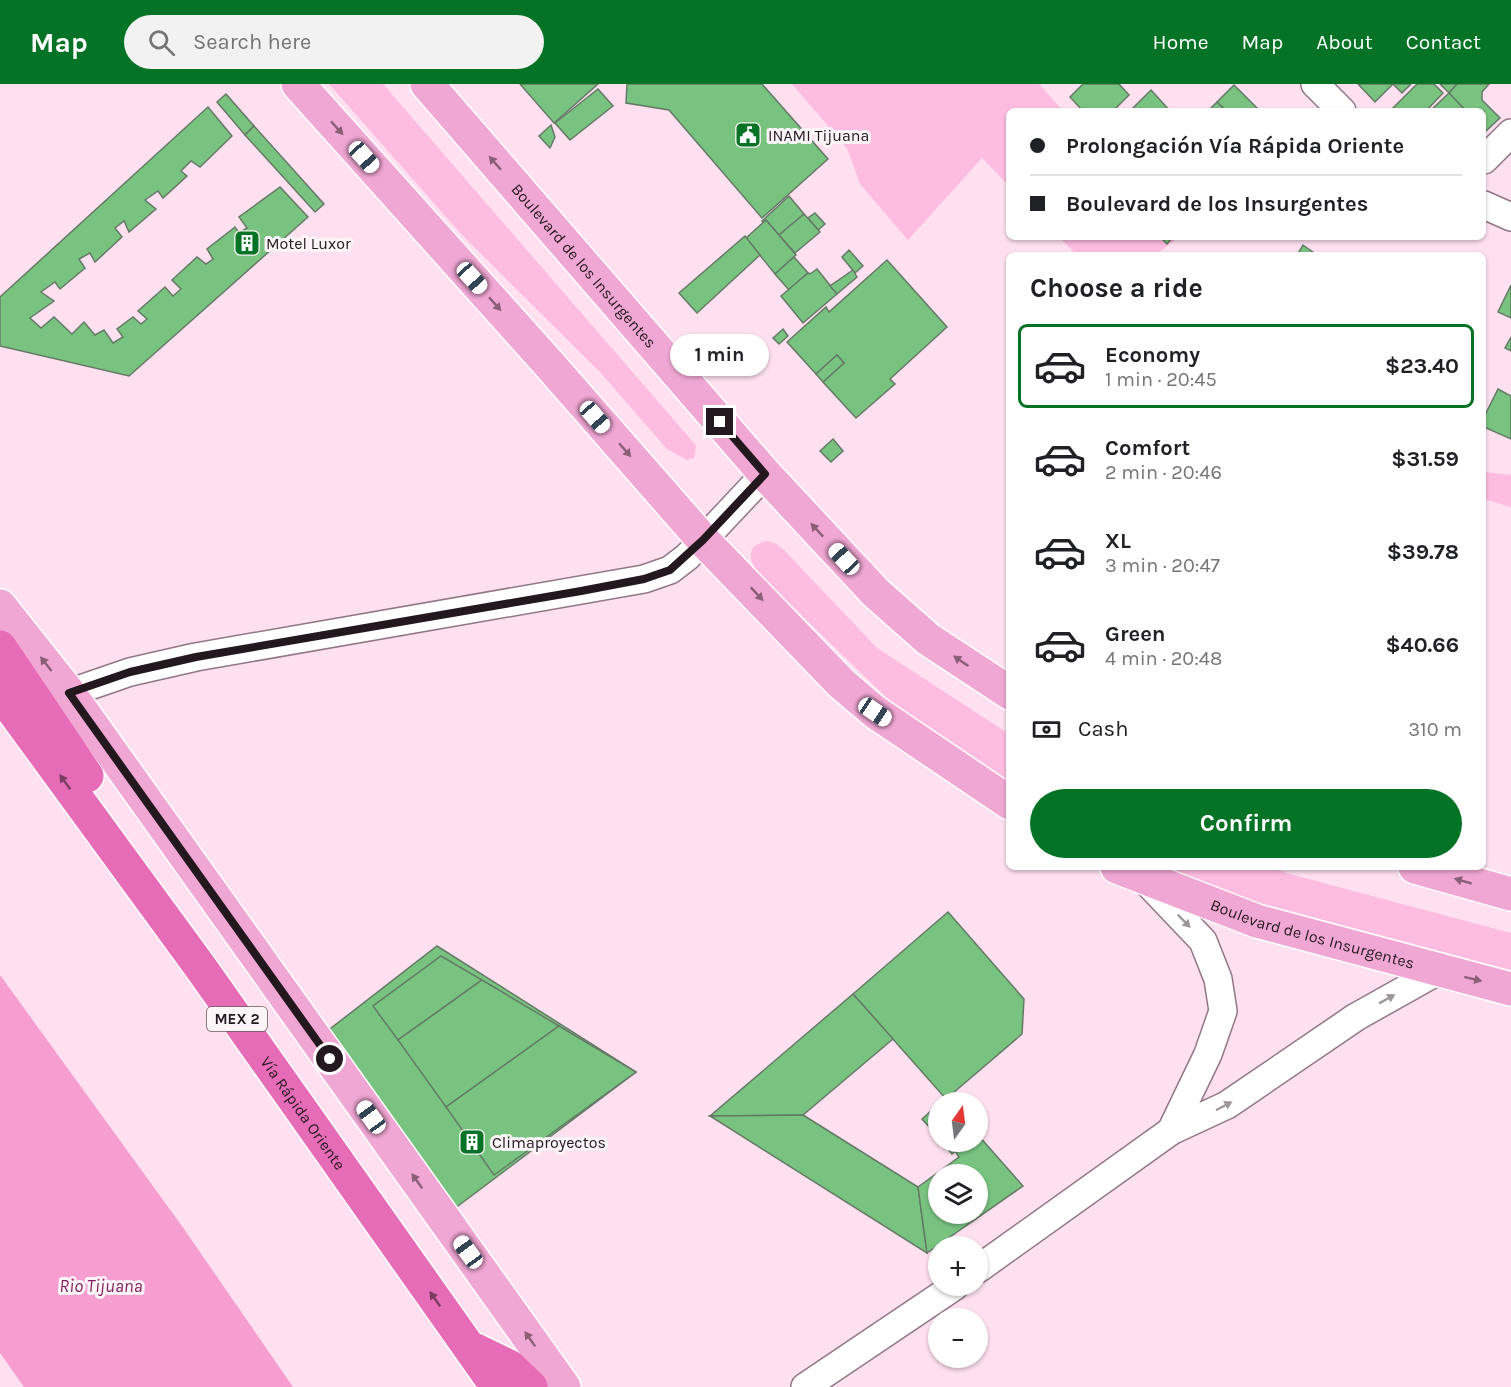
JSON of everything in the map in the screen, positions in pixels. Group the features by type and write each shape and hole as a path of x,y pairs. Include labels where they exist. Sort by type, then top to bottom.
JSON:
{"highway":[{"path":"0,647 185,921 201,968"},
{"name":"Vía Rápida Oriente","path":"0,693 201,968 497,1387"},
{"path":"469,1347 509,1366 531,1387"}],"main road":[{"path":"298,84 703,540 842,684 866,705 1006,800"},
{"name":"Boulevard de los Insurgentes","path":"427,84 765,474 876,593 928,639 1006,690"},
{"path":"0,606 69,693 564,1387"},
{"path":"1425,870 1511,894"},
{"name":"Boulevard de los Insurgentes","path":"1130,873 1257,921 1511,989"}],"street":[{"path":"1315,84 1339,108"},
{"path":"1486,158 1511,133"},
{"path":"1486,206 1511,217"},
{"path":"69,693 130,672 196,657 644,579 670,570 703,540 765,474"},
{"path":"1130,873 1203,940 1218,979 1223,1011 1208,1054 1171,1131"},
{"path":"988,1262 1171,1131 1227,1105 1356,1017 1438,971"},
{"path":"806,1387 940,1296"}],"shaded area":[{"path":"329,84 383,84 693,442 696,446 694,458 687,460 667,449 600,372 462,235"},
{"path":"792,84 1039,84 1060,108 1006,108 1006,183 982,158 908,240 860,184 847,148"},
{"path":"1062,240 1175,240 1159,252 1074,252"},
{"path":"1486,472 1511,475 1511,507 1486,500"},
{"path":"767,541 775,543 784,550 877,648 1006,732 1006,785 888,699 760,575 753,564 751,555 752,550"},
{"path":"1172,870 1279,870 1511,933 1511,970 1288,917"}],"water":[{"name":"Rio Tijuana","path":"0,975 184,1229 293,1387 24,1387 0,1353"}],"building":[{"path":"520,84 598,84 554,123"},
{"name":"INAMI Tijuana","path":"627,84 762,84 828,159 762,218 669,110 626,103"},
{"path":"1083,84 1119,84 1129,95 1116,108 1080,108 1070,97"},
{"path":"1358,84 1393,84 1375,102"},
{"path":"1393,84 1411,84 1402,93"},
{"path":"1417,84 1434,84 1443,93 1429,108 1393,108"},
{"path":"1440,84 1457,84 1449,93"},
{"path":"1457,84 1489,84 1482,92 1482,100 1500,118 1486,131 1486,108 1463,108 1449,93"},
{"path":"1234,85 1257,108 1223,108 1217,102"},
{"path":"598,89 613,106 570,140 555,123"},
{"path":"1151,90 1167,108 1133,108"},
{"path":"1449,93 1463,108 1433,108"},
{"path":"226,94 254,126 245,135 217,102"},
{"path":"1217,102 1223,108 1211,108"},
{"name":"Motel Luxor","path":"208,107 232,136 200,167 191,161 181,171 187,176 163,198 158,191 145,200 156,209 129,232 124,221 115,228 122,237 95,262 90,253 79,259 85,268 60,289 55,282 41,292 54,301 30,318 41,328 54,317 72,334 84,322 95,335 104,330 113,343 123,337 117,329 133,317 141,324 147,319 138,311 165,287 173,296 181,289 172,280 197,257 206,264 213,259 207,249 235,227 239,233 247,228 239,217 280,187 308,217 129,376 0,346 0,297"},
{"path":"551,125 555,137 550,148 539,136"},
{"path":"254,126 324,204 315,212 245,135"},
{"path":"789,196 804,214 779,235 766,220 763,223 762,221"},
{"path":"815,213 825,224 818,230 808,218"},
{"path":"804,214 820,232 795,253 779,235"},
{"path":"766,220 796,255 775,274 746,238"},
{"path":"745,236 760,255 697,313 679,293"},
{"path":"1303,245 1313,252 1299,252"},
{"path":"849,250 863,266 855,273 842,257"},
{"path":"794,257 808,273 789,290 775,274"},
{"path":"887,260 947,327 890,379 895,384 856,418 823,382 844,363 837,355 816,374 787,342 826,307 829,312"},
{"path":"817,269 837,294 803,323 781,296 808,273"},
{"path":"853,270 857,277 837,294 830,286"},
{"path":"1511,285 1511,318 1498,312"},
{"path":"783,329 788,336 779,344 773,338"},
{"path":"1511,337 1511,351 1505,348"},
{"path":"837,355 844,363 823,382 816,374"},
{"path":"1498,389 1511,396 1511,439 1486,428 1486,413"},
{"path":"833,439 843,451 831,462 820,451"},
{"path":"948,912 1024,999 1022,1034 954,1092 940,1092 853,994"},
{"name":"Climaproyectos","path":"437,946 636,1072 450,1212 326,1032"},
{"path":"441,956 482,980 398,1040 373,1006"},
{"path":"482,980 559,1026 446,1107 398,1040"},
{"path":"853,994 893,1039 803,1115 710,1116"},
{"path":"559,1026 636,1072 494,1175 446,1107"},
{"path":"928,1114 928,1126 922,1119"},
{"path":"803,1115 918,1187 927,1253 710,1116"},
{"path":"988,1146 1023,1186 988,1210 988,1164 949,1164 959,1157 956,1152 988,1152"},
{"path":"928,1180 928,1224 969,1224 951,1236 928,1236 927,1253 918,1187"}],"place":[{"name":"INAMI Tijuana","path":"748,135"},
{"name":"Motel Luxor","path":"247,243"},
{"name":"Climaproyectos","path":"472,1142"}],"route":[{"path":"330,1059 69,693 130,672 196,657 581,591 644,579 670,570 687,557 765,474 720,422"}]}
